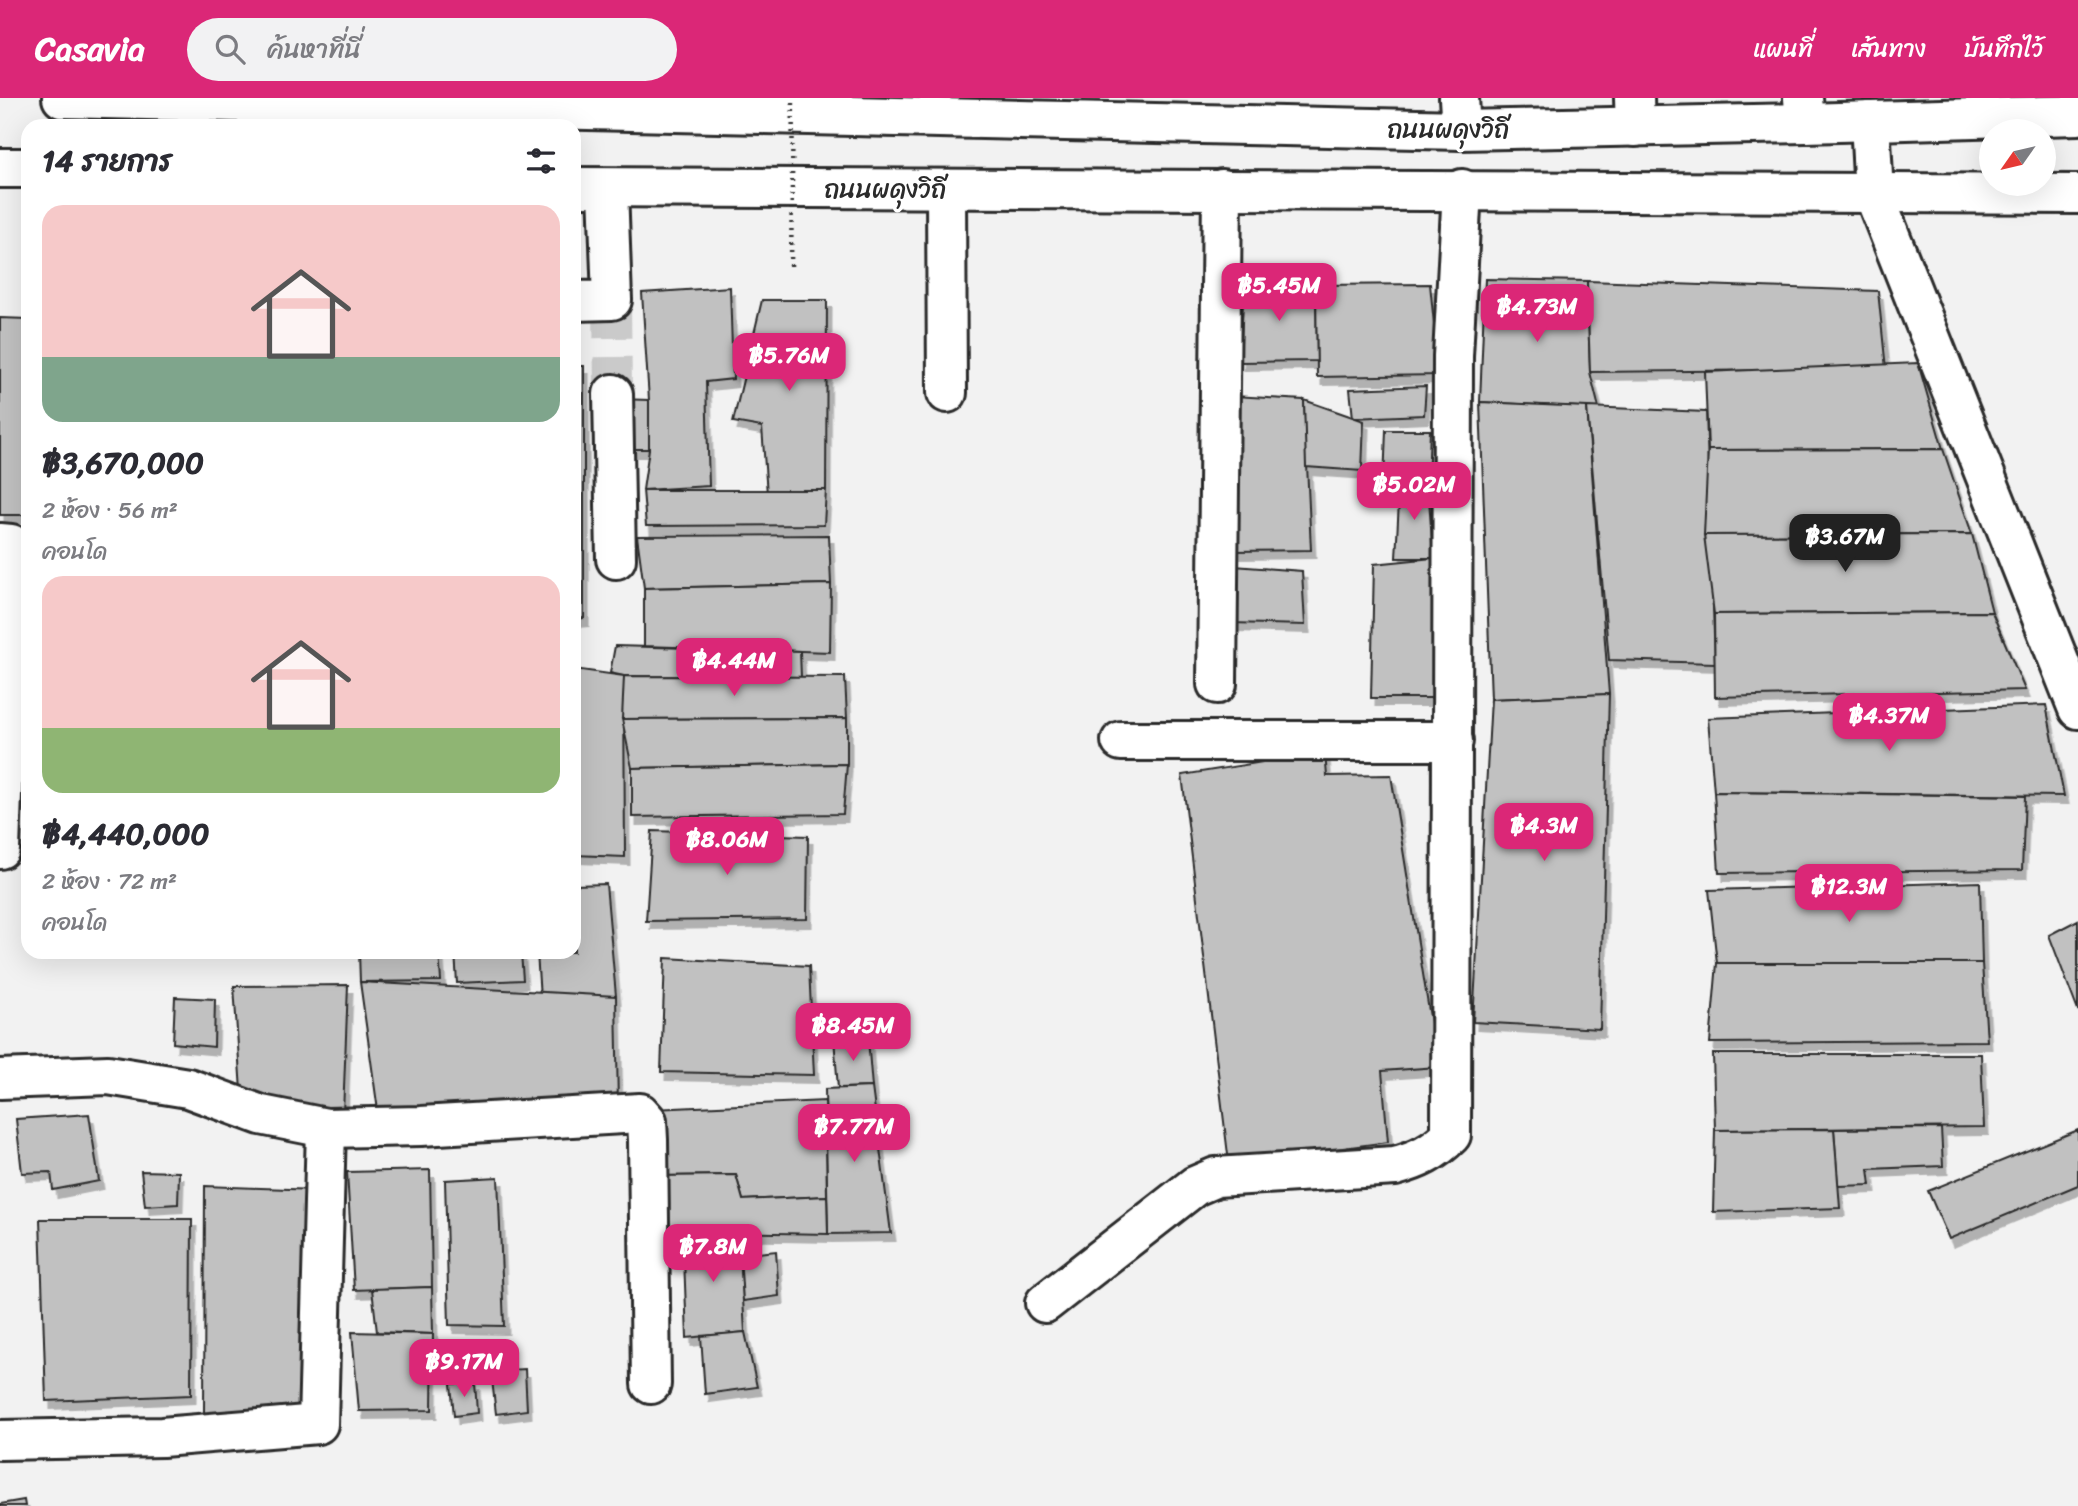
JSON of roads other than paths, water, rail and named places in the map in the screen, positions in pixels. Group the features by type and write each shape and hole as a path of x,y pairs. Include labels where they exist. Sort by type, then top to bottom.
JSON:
{"main road":[{"name":"ถนนผดุงวิถี","path":"62,98 1460,114 1804,111 1870,121 2038,108 2078,115"},
{"path":"1870,121 1874,195 2078,709"},
{"path":"0,168 21,168"},
{"name":"ถนนผดุงวิถี","path":"591,188 1462,189 1874,195 2078,194"},
{"path":"581,301 612,300 591,188"},
{"path":"946,189 947,393"},
{"path":"1217,684 1222,189"},
{"path":"1045,1303 1195,1186 1216,1177 1395,1166 1418,1160 1438,1148 1451,1135 1453,356 1462,189"},
{"path":"613,394 616,559"},
{"path":"0,543 11,544 0,849"},
{"path":"1121,741 1454,741"},
{"path":"0,1079 108,1075 188,1088 261,1115 326,1128 421,1126 640,1113 647,1121 648,1140 651,1384"},
{"path":"0,1440 162,1437 318,1424 326,1128"}],"tunnel":[{"path":"612,300 613,394"}]}
